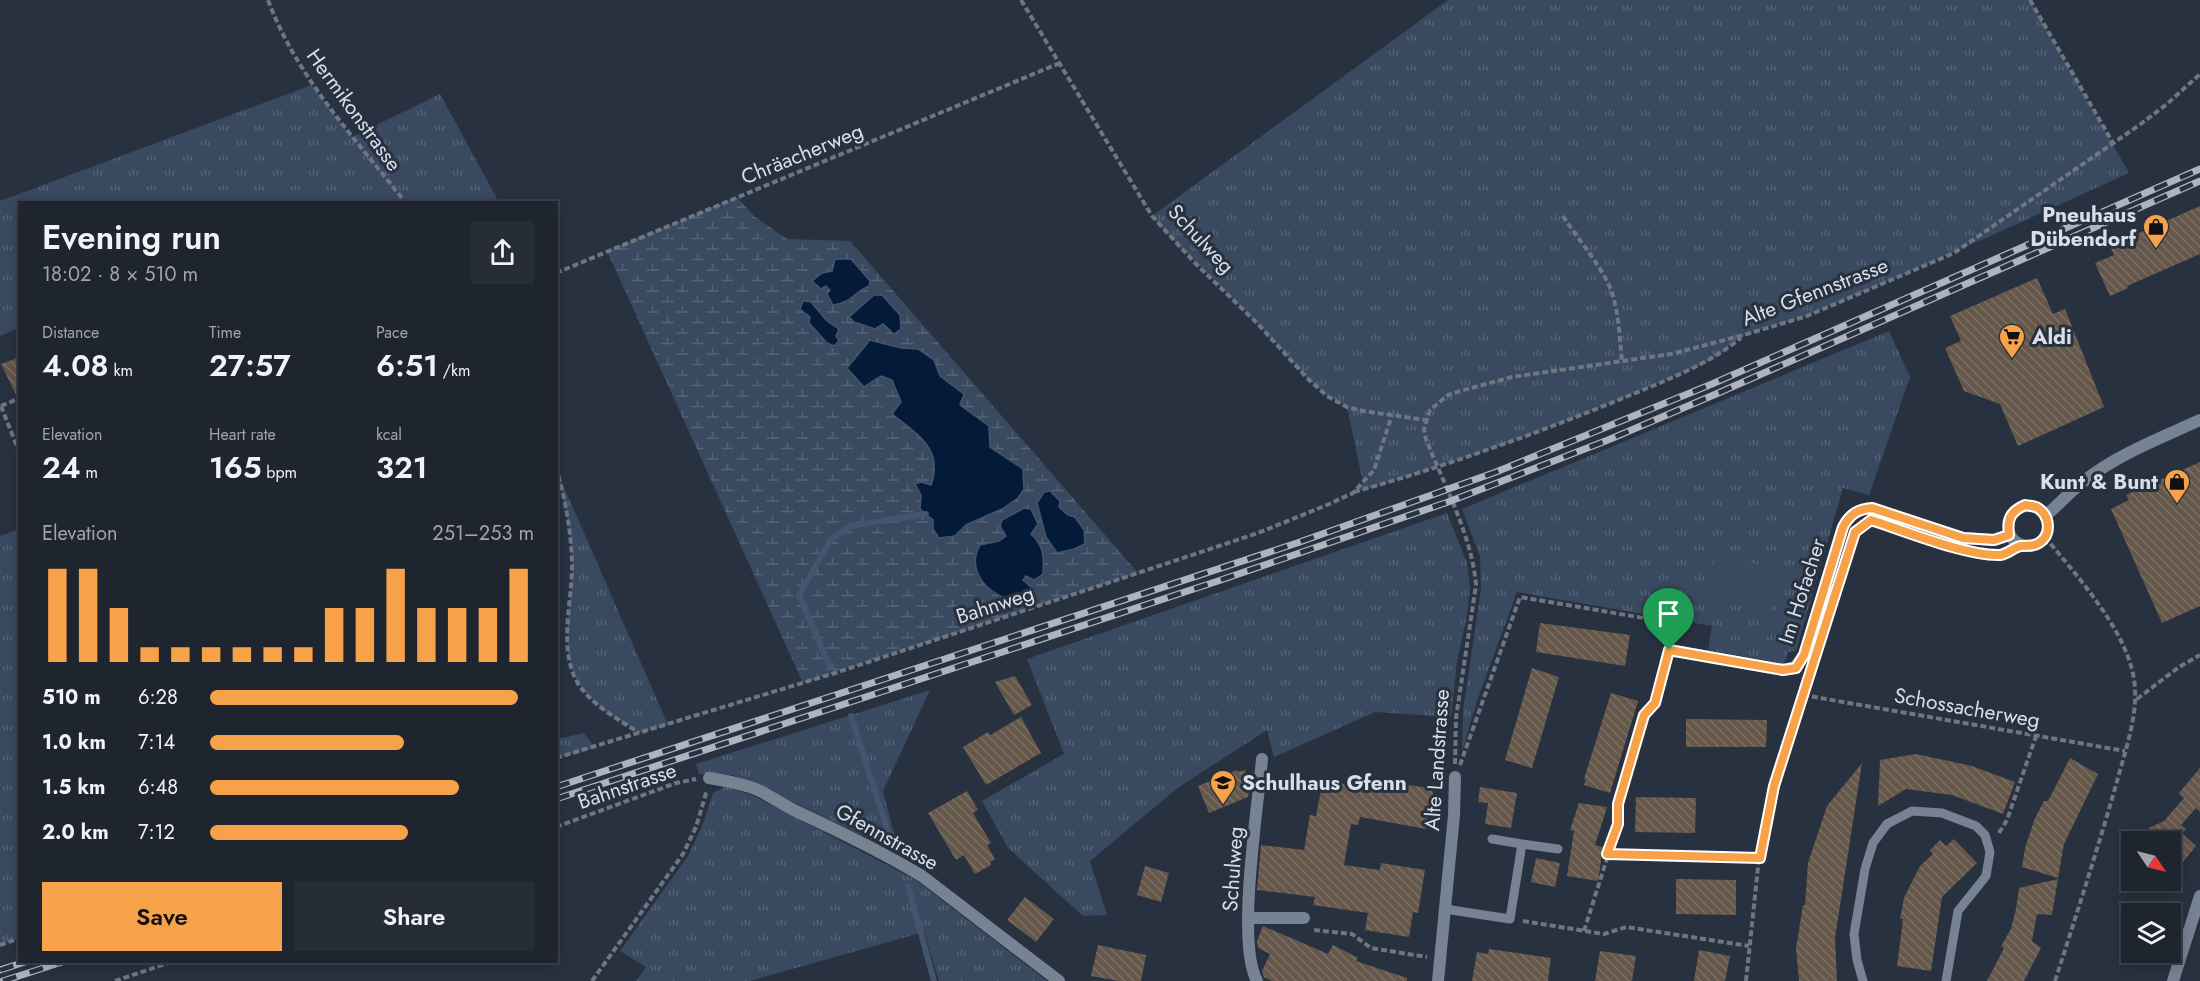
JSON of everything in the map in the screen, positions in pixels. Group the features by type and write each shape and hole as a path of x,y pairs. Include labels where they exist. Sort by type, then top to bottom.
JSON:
{"street":[{"path":"2046,515 2082,482 2105,466 2200,420"},
{"path":"2025,505 2037,507 2046,515 2049,526 2045,537 2039,543 2022,546 2014,542 2009,535 2007,521 2014,510 2025,505"},
{"name":"Im Hofacher","path":"1669,650 1783,670 1796,668 1804,655 1843,527 1847,519 1859,509 1872,508 1963,538 1994,540 2009,535"},
{"name":"Schulweg","path":"1257,981 1252,972 1250,959 1249,897 1262,759"},
{"name":"Alte Landstrasse","path":"1438,981 1454,815 1455,777"},
{"name":"Gfennstrasse","path":"709,778 730,781 759,791 902,864 922,876 1059,981"},
{"path":"2173,981 2200,896"},
{"path":"1249,918 1304,918"}],"lane":[{"path":"1863,981 1857,960 1854,934 1865,869 1873,843 1887,824 1912,811 1942,813 1976,826 1986,839 1990,852 1986,876 1958,911 1946,981"},
{"path":"1492,839 1558,849"},
{"path":"1445,909 1510,920 1522,844"}],"path":[{"name":"Hermikonstrasse","path":"268,0 312,85 404,201"},
{"name":"Schulweg","path":"1021,0 1152,216 1165,232 1257,323 1308,379 1328,396 1347,407 1426,420"},
{"path":"2030,0 2113,143"},
{"name":"Chräacherweg","path":"558,272 1060,63"},
{"name":"Alte Gfennstrasse","path":"1426,420 1430,410 1437,403 1448,395 1460,391 1512,377 1671,354 1744,335 1807,316 1954,253 2167,104 2200,74"},
{"path":"1563,216 1598,267 1612,294 1622,362"},
{"path":"1353,493 1422,473 1579,416 1708,361 1724,352 1744,335"},
{"path":"18,399 1,406 18,449"},
{"name":"Bahnweg","path":"558,757 835,673 1258,533 1353,493 1374,470 1392,415"},
{"name":"Alte Landstrasse","path":"1426,420 1424,429 1430,449 1468,543 1474,564 1476,585 1456,718 1455,777"},
{"path":"558,476 569,525 572,564 568,624 569,656 576,680 588,696 639,733"},
{"path":"2045,537 2090,592 2126,651 2133,673 2136,699 2125,751 2101,838 2055,981"},
{"path":"1455,777 1520,597 1673,623 1669,650 1655,703 1644,715 1618,804 1618,824 1584,931"},
{"path":"2136,699 2179,667 2200,655"},
{"path":"1746,981 1760,858 1774,786 1810,673"},
{"name":"Schossacherweg","path":"1803,695 2125,751"},
{"path":"1986,839 1998,834 2007,820 2036,736"},
{"path":"592,981 684,854 706,797 709,778"},
{"name":"Bahnstrasse","path":"558,826 676,783 709,778"},
{"path":"1607,854 1760,858"},
{"path":"1304,918 1302,929 1352,934 1371,948 1440,959"},
{"path":"1510,920 1604,934 1626,927 1749,946"},
{"path":"0,945 18,939"},
{"path":"115,981 168,963"}],"green space":[{"path":"1448,0 2030,0 2129,173 1811,314 1746,335 1705,363 1619,400 1487,450 1353,493 1363,483 1347,407 1327,396 1308,379 1257,323 1165,232 1152,216"},
{"path":"312,85 352,137 440,94 498,201 18,201 18,328 0,336 0,201"},
{"path":"737,197 754,216 787,239 850,241 1138,573 803,683 607,251","holes":["851,259 870,281 847,303 826,286 813,282 826,272","811,302 827,321 839,329 836,336 817,331 809,323","870,340 901,348 918,349 934,360 940,376 964,394 960,405 989,426 990,447 1023,469 1002,509 966,525 955,536 920,509 921,495 915,485 921,482 931,485 934,461 926,443 893,415 901,402 892,380 881,376","1007,536 1026,576 1007,599 993,593 980,545 999,541"]},
{"path":"1889,331 1910,377 1869,495 1843,488 1796,651 1788,652 1784,664 1708,650 1712,626 1517,592 1477,701 1462,751 1463,710 1481,589 1480,557 1462,509"},
{"path":"558,473 668,725 639,733 596,703 582,689 577,680 571,666 567,637 572,562 567,516"},
{"path":"1447,513 1467,563 1470,587 1467,616 1457,662 1451,717 1375,712 1274,757 1267,730 1179,787 1090,861 1107,915 1083,916 1008,848 982,801 1064,754 1027,659"},
{"path":"18,529 18,939 0,945 0,536"},
{"path":"1717,554 1782,571 1770,613 1705,596"},
{"path":"930,690 883,791 899,853 733,775 699,774 696,764"},
{"path":"584,733 595,748 558,758 558,739"},
{"path":"727,786 756,797 916,880 1047,981 939,981 924,932 750,981 636,981 646,967 620,951 688,856 703,824 713,793"}],"shaded area":[{"path":"835,259 851,259 870,281 869,286 849,300 833,305 827,294 830,290 826,286 821,289 812,281 822,273 832,271"},
{"path":"874,295 882,295 900,315 901,329 894,334 883,324 875,329 854,322 849,317"},
{"path":"803,301 811,302 827,321 839,329 836,336 839,341 834,346 827,343 809,323 810,317 800,309"},
{"path":"870,340 901,348 918,349 934,360 940,376 964,394 960,405 989,426 990,447 1023,469 1024,489 1018,498 1002,509 966,525 955,536 939,538 933,529 933,520 920,509 921,495 915,484 921,482 931,485 934,462 931,452 919,436 892,414 901,402 892,380 881,376 864,387 847,368"},
{"path":"1050,491 1060,501 1059,507 1068,515 1075,517 1084,530 1085,544 1057,553 1046,537 1037,503 1044,492"},
{"path":"1024,508 1031,509 1038,524 1031,534 1042,552 1043,574 1034,580 1026,576 1023,580 1032,588 1029,598 1018,600 996,594 987,587 976,567 976,556 980,545 999,541 1006,536 1000,526 1002,520"}],"building":[{"name":"Pneuhaus Dübendorf","path":"2200,206 2200,254 2127,286 2128,288 2110,296 2095,263 2114,255 2110,246"},
{"name":"Aldi","path":"2037,278 2053,314 2065,309 2104,407 2018,446 2000,404 1964,391 1945,348 1961,341 1950,316"},
{"path":"18,358 18,399 1,364"},
{"path":"2200,462 2200,606 2162,623 2111,509 2129,500 2126,495"},
{"path":"1540,623 1630,635 1625,666 1536,652"},
{"path":"1532,668 1559,677 1532,768 1505,760"},
{"path":"1015,676 1032,705 1014,715 995,682"},
{"path":"1611,693 1638,701 1610,793 1584,785 1586,779 1584,779"},
{"path":"1021,717 1041,753 986,785 963,747 988,732 990,735"},
{"path":"1686,719 1767,720 1766,747 1686,747"},
{"path":"1916,754 1972,766 2015,782 2003,814 1952,795 1906,789 1878,806 1880,760"},
{"path":"2070,758 2098,774 2064,844 2058,878 2022,867 2025,848 2035,818 2044,801 2048,801"},
{"path":"1862,763 1835,938 1837,981 1799,981 1796,948 1803,905 1805,905 1808,863 1827,806"},
{"path":"2200,768 2200,812 2196,808 2181,825 2186,829 2182,833 2196,846 2181,864 2181,831 2150,831 2149,828 2164,821 2184,798 2179,793"},
{"name":"Schulhaus Gfenn","path":"1237,770 1238,772 1245,770 1251,785 1248,797 1209,813 1198,786"},
{"path":"1351,778 1433,789 1431,818 1428,818 1426,829 1360,817 1358,825 1351,824 1344,865 1380,870 1381,863 1425,870 1418,913 1413,912 1409,937 1365,930 1368,913 1313,905 1315,897 1257,890 1261,845 1304,850 1310,815 1316,816 1323,780 1349,785"},
{"path":"1480,787 1517,793 1511,828 1485,824 1488,803 1478,802"},
{"path":"967,791 978,810 973,813 991,843 987,845 995,859 990,862 991,865 975,874 964,855 956,860 928,813"},
{"path":"1636,797 1696,798 1695,833 1635,832"},
{"path":"1579,803 1607,807 1595,845 1603,847 1598,881 1567,876 1574,831 1570,830"},
{"path":"1954,839 1977,863 1942,897 1931,971 1897,966 1903,919 1900,919 1904,898 1920,866 1933,854 1930,850 1940,840 1946,846"},
{"path":"1536,858 1560,863 1555,887 1531,882"},
{"path":"1145,866 1169,873 1161,902 1137,895"},
{"path":"1676,879 1736,880 1736,915 1676,914"},
{"path":"2058,879 2052,915 2037,914 2032,941 2041,948 2024,981 1987,981 2004,948 2001,946 2011,929 2019,888"},
{"path":"1025,897 1054,919 1036,942 1007,920"},
{"path":"1263,926 1328,954 1333,945 1358,958 1356,961 1407,978 1407,981 1272,981 1264,977 1262,971 1270,954 1258,948 1257,941"},
{"path":"1098,945 1146,955 1141,981 1119,981 1091,976"},
{"path":"1489,949 1551,958 1548,981 1472,981 1477,952 1488,954"},
{"path":"1699,950 1730,956 1725,981 1694,981"},
{"path":"1600,951 1636,956 1632,981 1595,981"}],"waterway":[{"path":"830,667 799,595 831,539 851,526 926,514"},
{"path":"851,716 892,844"},
{"path":"908,886 934,981"}],"railway":[{"path":"558,786 1297,543 1496,472 1712,384 2200,169"},
{"path":"558,798 1215,582 1448,502 1608,440 1716,394 2200,181"},
{"path":"0,970 22,963"},
{"path":"3,981 59,963"}],"place":[{"name":"Pneuhaus Dübendorf","path":"2156,250"},
{"name":"Aldi","path":"2012,360"},
{"name":"Kunt & Bunt","path":"2177,505"},
{"name":"Schulhaus Gfenn","path":"1223,806"}],"route":[{"path":"2025,505 2037,507 2046,515 2049,526 2045,537 2039,543 2022,546 2002,555 1965,550 1871,520 1855,532 1774,786 1760,858 1607,854 1618,824 1618,804 1644,715 1655,703 1669,650 1783,670 1796,668 1804,655 1843,527 1847,519 1859,509 1872,508 1963,538 1994,540 2009,535 2007,521 2014,510 2025,505"}]}
